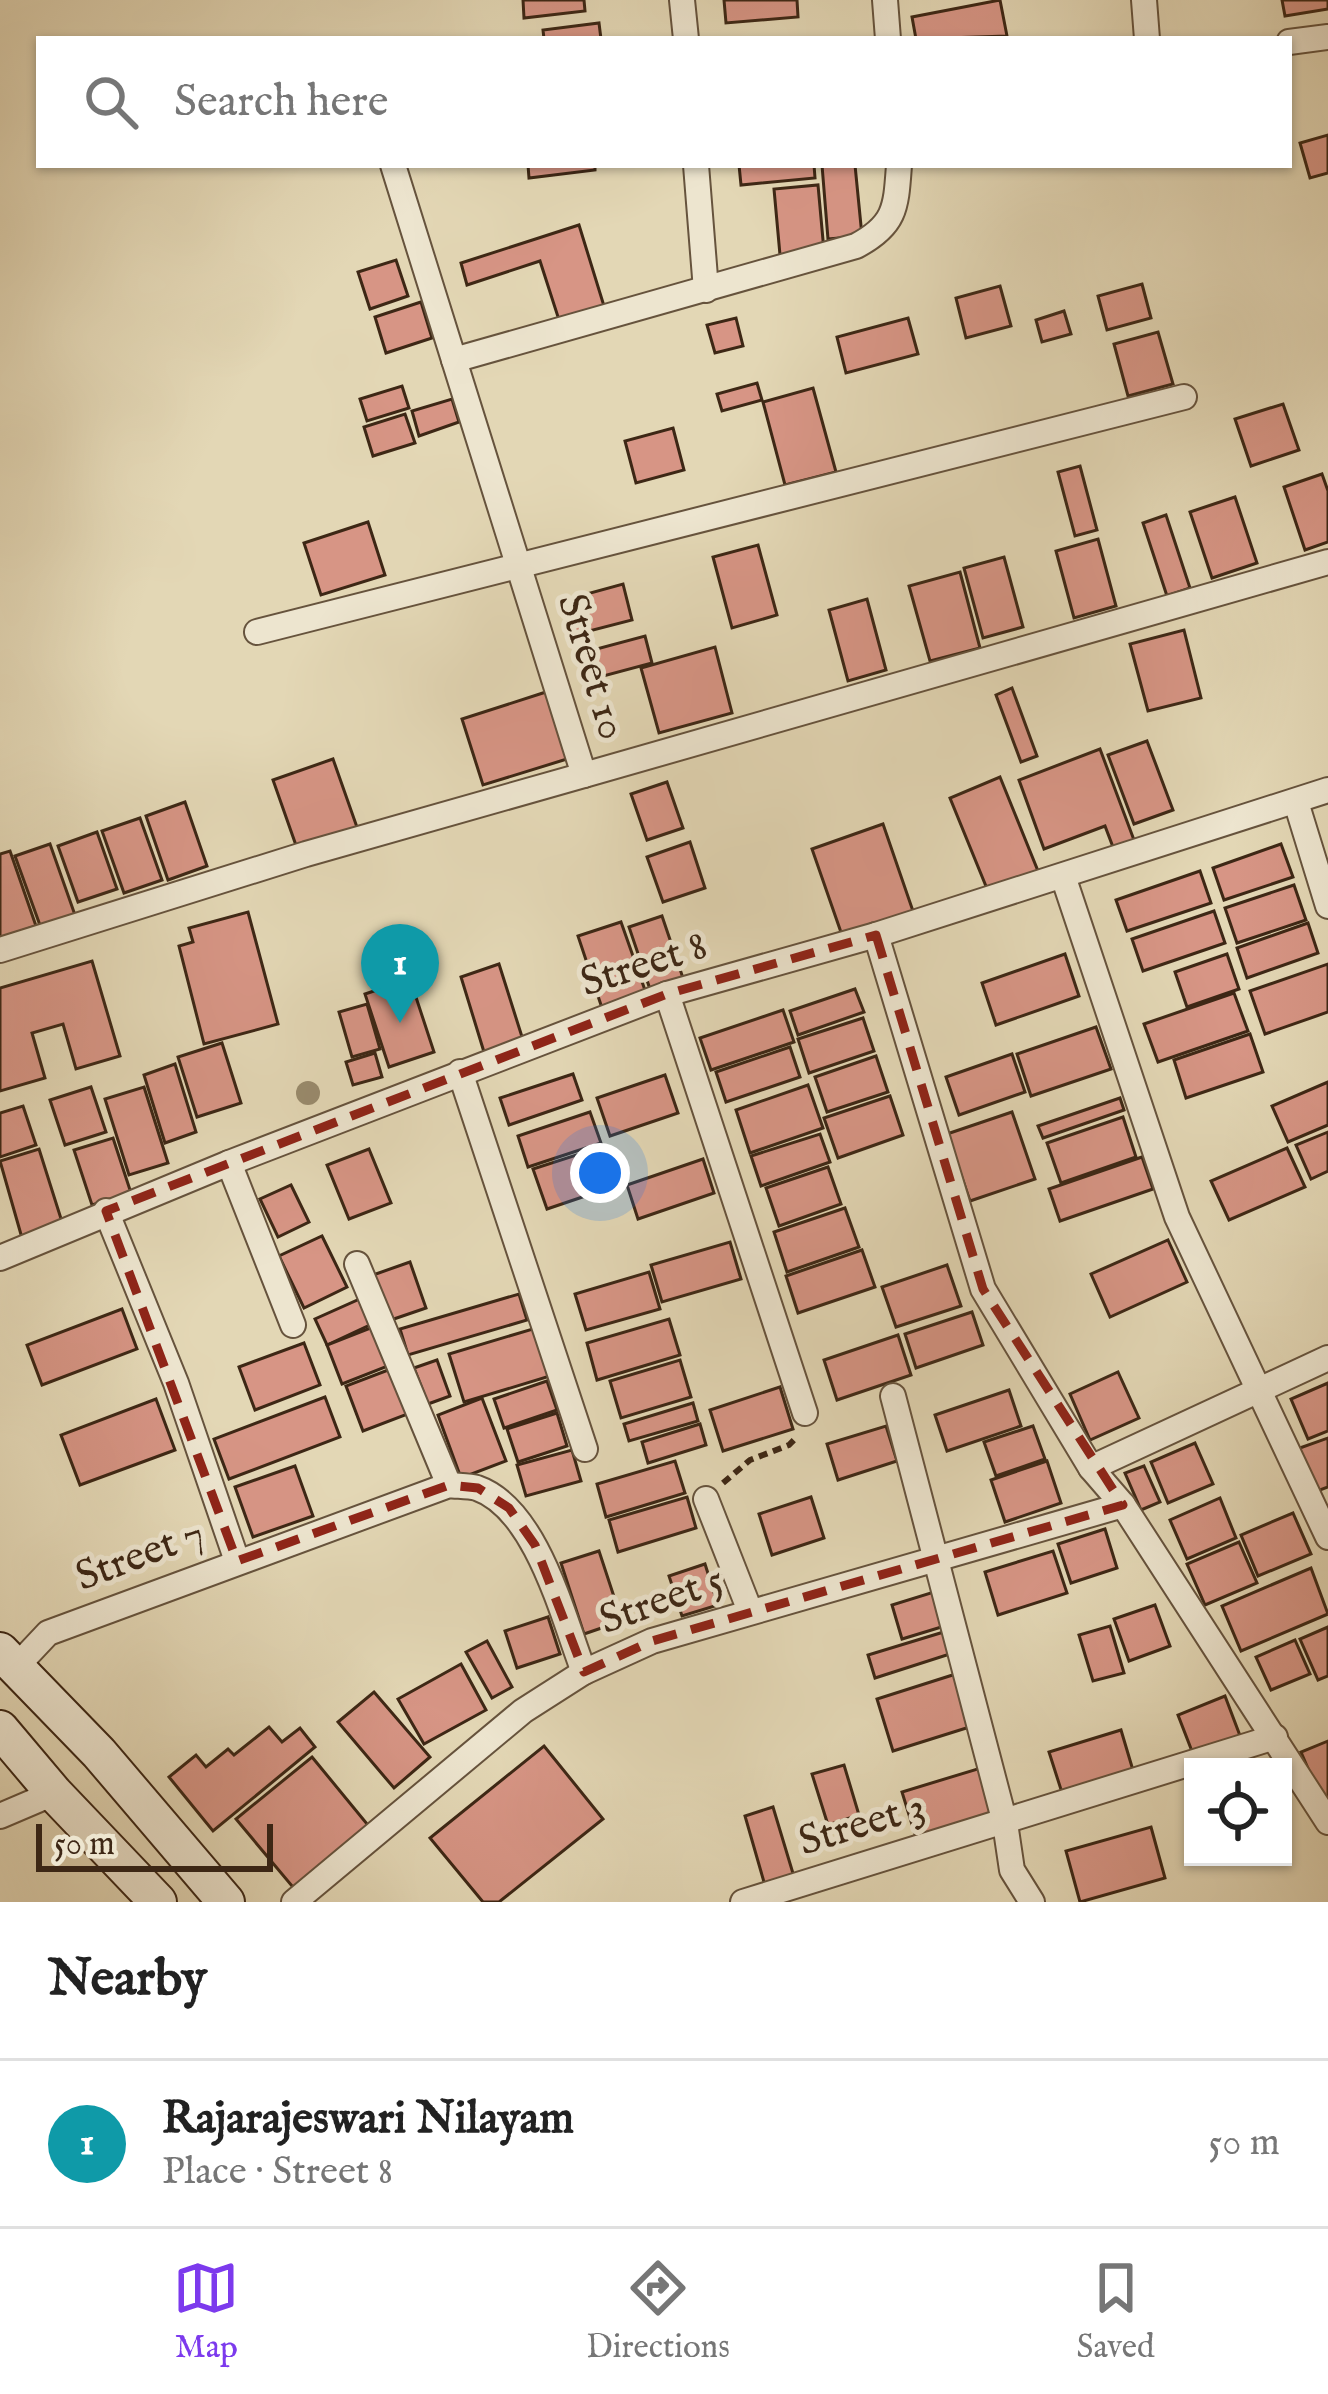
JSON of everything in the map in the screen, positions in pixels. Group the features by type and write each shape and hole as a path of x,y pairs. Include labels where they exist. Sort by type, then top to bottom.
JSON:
{"main road":[{"path":"8,1659 99,1754 226,1902"},
{"path":"0,1729 53,1793 158,1902"}],"street":[{"path":"682,0 686,36"},
{"path":"885,0 888,36"},
{"path":"1144,0 1148,36"},
{"path":"1292,42 1328,37"},
{"name":"Street 10","path":"0,950 306,854 584,775 394,168"},
{"path":"696,168 706,290"},
{"path":"454,360 748,279 873,237 889,223 896,206 899,168"},
{"path":"257,632 1184,397"},
{"path":"584,775 1328,562"},
{"name":"Street 8","path":"0,1258 106,1211 667,994 875,935 1328,790"},
{"path":"1296,802 1328,906"},
{"path":"1063,876 1177,1216 1328,1537"},
{"path":"875,935 983,1289 1091,1468 1123,1504 1328,1822"},
{"path":"667,994 805,1413"},
{"path":"460,1072 584,1449"},
{"path":"229,1163 293,1325"},
{"path":"106,1211 176,1384 237,1561"},
{"path":"357,1264 448,1485 478,1488 509,1508 535,1545 584,1672"},
{"path":"1091,1468 1328,1358"},
{"path":"893,1396 1005,1822 1012,1870 1032,1902"},
{"name":"Street 7","path":"8,1659 48,1633 448,1485"},
{"path":"706,1499 750,1611"},
{"name":"Street 5","path":"294,1902 523,1711 584,1672 652,1641 1123,1504"},
{"name":"Street 3","path":"742,1902 1275,1737"},
{"path":"0,1816 53,1793"}],"path":[{"path":"706,1499 750,1460 789,1445 804,1432 805,1413"}],"highlighted area":[{"path":"876,935 983,1289 1123,1505 652,1641 584,1672 535,1545 509,1508 478,1488 449,1485 237,1561 106,1211 667,994"}],"building":[{"path":"523,0 584,0 585,11 524,18"},
{"path":"724,0 797,0 798,17 726,23"},
{"path":"1000,0 1007,36 915,36 912,17"},
{"path":"1282,0 1328,0 1328,9 1285,16"},
{"path":"599,23 601,36 544,36 543,30"},
{"path":"1328,135 1328,173 1310,178 1300,143"},
{"path":"528,168 595,168 595,170 529,178"},
{"path":"739,168 814,168 815,178 741,185"},
{"path":"822,168 855,168 862,236 828,239"},
{"path":"818,185 824,251 780,255 774,189"},
{"path":"579,225 604,306 559,320 540,261 467,285 461,263"},
{"path":"396,260 408,296 370,309 358,272"},
{"path":"1142,284 1151,318 1107,330 1098,296"},
{"path":"1000,286 1011,326 966,338 956,298"},
{"path":"421,302 432,338 386,353 375,317"},
{"path":"1064,311 1071,334 1042,342 1036,320"},
{"path":"736,318 743,346 715,353 707,325"},
{"path":"908,318 918,354 846,373 837,337"},
{"path":"1158,332 1173,384 1128,396 1114,344"},
{"path":"757,383 762,400 722,411 717,394"},
{"path":"402,386 409,408 367,421 360,399"},
{"path":"813,388 836,472 785,485 763,402"},
{"path":"452,399 459,422 419,436 412,411"},
{"path":"1283,404 1299,450 1251,466 1235,419"},
{"path":"405,414 415,443 373,456 364,427"},
{"path":"673,428 684,470 636,483 625,441"},
{"path":"1080,466 1097,530 1075,536 1058,472"},
{"path":"1322,474 1328,491 1328,542 1305,550 1284,487"},
{"path":"1235,497 1257,563 1212,578 1190,512"},
{"path":"1166,515 1190,588 1167,596 1143,523"},
{"path":"368,522 385,575 321,595 304,543"},
{"path":"1098,539 1116,606 1074,618 1056,551"},
{"path":"758,545 777,615 732,628 713,557"},
{"path":"1004,557 1023,627 983,638 964,568"},
{"path":"960,572 980,648 930,661 909,586"},
{"path":"623,584 632,620 570,636 561,601"},
{"path":"867,599 886,670 848,681 829,610"},
{"path":"1184,630 1201,698 1148,711 1130,644"},
{"path":"645,636 652,663 596,678 589,651"},
{"path":"715,647 732,713 659,733 641,668"},
{"path":"1012,688 1037,756 1021,762 996,695"},
{"path":"546,692 567,759 483,785 462,719"},
{"path":"1147,741 1173,810 1134,824 1108,755"},
{"path":"1100,749 1134,840 1113,847 1105,826 1044,849 1019,780"},
{"path":"333,759 358,830 298,851 273,780"},
{"path":"1000,777 1040,876 990,896 950,798"},
{"path":"667,782 683,828 647,840 631,794"},
{"path":"185,802 207,866 168,880 146,816"},
{"path":"140,818 162,880 124,893 102,831"},
{"path":"883,824 914,914 843,938 812,849"},
{"path":"97,832 117,889 78,902 58,846"},
{"path":"690,842 705,888 663,902 647,857"},
{"path":"50,844 75,915 41,928 15,856"},
{"path":"1281,844 1293,877 1224,900 1213,868"},
{"path":"10,851 36,926 0,938 0,854"},
{"path":"1200,871 1211,903 1127,931 1116,900"},
{"path":"1294,885 1306,920 1237,943 1225,908"},
{"path":"1214,911 1225,943 1143,971 1132,939"},
{"path":"248,912 278,1024 204,1044 179,946 193,942 189,928"},
{"path":"662,916 685,984 652,995 629,927"},
{"path":"621,922 646,993 602,1008 578,936"},
{"path":"1308,923 1318,953 1247,978 1237,948"},
{"path":"1065,954 1079,996 996,1025 982,983"},
{"path":"1227,954 1239,989 1187,1007 1175,972"},
{"path":"92,961 120,1056 76,1069 63,1024 32,1033 45,1078 0,1091 0,988"},
{"path":"499,964 523,1040 484,1052 461,977"},
{"path":"1328,964 1328,1012 1265,1034 1250,991"},
{"path":"410,979 434,1052 389,1067 365,994"},
{"path":"855,989 864,1012 798,1035 790,1011"},
{"path":"1234,993 1248,1031 1158,1062 1144,1024"},
{"path":"367,1004 380,1049 352,1057 339,1012"},
{"path":"783,1010 794,1042 711,1070 700,1038"},
{"path":"863,1018 874,1051 809,1073 798,1039"},
{"path":"1096,1027 1111,1069 1031,1096 1017,1054"},
{"path":"1250,1034 1263,1072 1186,1098 1174,1060"},
{"path":"222,1043 241,1103 197,1117 178,1057"},
{"path":"790,1047 800,1077 726,1102 716,1072"},
{"path":"375,1053 382,1077 353,1085 346,1062"},
{"path":"1012,1054 1025,1092 959,1115 946,1077"},
{"path":"876,1056 888,1092 827,1112 815,1077"},
{"path":"175,1064 196,1132 165,1143 144,1075"},
{"path":"573,1074 582,1100 509,1125 500,1098"},
{"path":"665,1075 678,1113 610,1136 597,1098"},
{"path":"1328,1082 1328,1125 1288,1142 1272,1106"},
{"path":"808,1085 823,1128 750,1153 736,1110"},
{"path":"91,1087 106,1132 65,1145 50,1100"},
{"path":"144,1087 168,1163 129,1175 105,1099"},
{"path":"890,1096 903,1135 838,1158 824,1118"},
{"path":"1120,1098 1124,1110 1043,1138 1038,1126"},
{"path":"23,1106 36,1145 0,1157 0,1113"},
{"path":"590,1112 601,1143 528,1167 518,1136"},
{"path":"1012,1112 1035,1179 970,1201 947,1134"},
{"path":"1123,1117 1136,1157 1061,1183 1047,1143"},
{"path":"1328,1132 1328,1171 1311,1179 1296,1145"},
{"path":"820,1134 830,1162 761,1186 751,1156"},
{"path":"113,1138 131,1193 92,1205 74,1150"},
{"path":"601,1147 615,1186 547,1209 533,1169"},
{"path":"1287,1148 1305,1187 1229,1220 1211,1181"},
{"path":"39,1149 63,1225 22,1238 0,1161"},
{"path":"369,1149 391,1203 349,1219 327,1165"},
{"path":"1142,1157 1153,1189 1060,1221 1049,1189"},
{"path":"703,1159 714,1193 638,1219 627,1185"},
{"path":"828,1167 841,1204 779,1226 766,1188"},
{"path":"291,1185 309,1222 278,1237 260,1199"},
{"path":"845,1208 859,1247 787,1272 774,1232"},
{"path":"322,1236 347,1287 304,1308 279,1256"},
{"path":"1168,1240 1187,1282 1110,1317 1091,1274"},
{"path":"730,1242 741,1279 662,1302 651,1265"},
{"path":"862,1250 875,1287 798,1313 786,1276"},
{"path":"410,1262 426,1308 388,1321 373,1275"},
{"path":"947,1265 961,1306 896,1327 882,1287"},
{"path":"649,1272 660,1309 586,1330 575,1294"},
{"path":"519,1294 527,1320 408,1355 400,1329"},
{"path":"362,1298 374,1323 327,1345 315,1319"},
{"path":"122,1309 137,1349 42,1385 27,1345"},
{"path":"972,1312 983,1345 916,1368 905,1334"},
{"path":"669,1319 680,1355 597,1380 587,1343"},
{"path":"378,1325 393,1364 342,1384 327,1345"},
{"path":"536,1328 550,1376 464,1402 449,1354"},
{"path":"898,1335 911,1375 837,1400 824,1360"},
{"path":"304,1343 320,1385 255,1410 239,1367"},
{"path":"437,1360 450,1396 428,1404 414,1368"},
{"path":"680,1360 691,1397 621,1418 610,1381"},
{"path":"396,1367 413,1412 363,1431 346,1386"},
{"path":"1118,1372 1139,1418 1090,1440 1070,1394"},
{"path":"547,1381 557,1410 504,1428 494,1399"},
{"path":"1328,1383 1328,1431 1308,1439 1291,1399"},
{"path":"780,1387 793,1429 723,1451 710,1410"},
{"path":"1009,1390 1021,1426 947,1451 935,1415"},
{"path":"325,1397 340,1437 229,1479 214,1439"},
{"path":"482,1398 506,1461 461,1478 438,1415"},
{"path":"156,1399 175,1450 80,1485 61,1435"},
{"path":"693,1403 698,1421 629,1441 624,1424"},
{"path":"557,1413 567,1446 518,1462 507,1429"},
{"path":"700,1424 706,1445 648,1463 642,1442"},
{"path":"886,1426 897,1461 838,1480 827,1444"},
{"path":"1033,1426 1045,1459 996,1476 984,1442"},
{"path":"1328,1438 1328,1487 1312,1493 1297,1449"},
{"path":"1195,1443 1213,1484 1168,1503 1151,1462"},
{"path":"572,1450 581,1481 526,1496 517,1465"},
{"path":"675,1461 685,1493 606,1517 597,1484"},
{"path":"1047,1461 1061,1503 1005,1522 991,1480"},
{"path":"295,1466 313,1516 253,1537 235,1487"},
{"path":"1144,1466 1160,1502 1141,1510 1125,1473"},
{"path":"687,1497 696,1528 618,1552 609,1520"},
{"path":"811,1497 824,1538 772,1555 759,1514"},
{"path":"1220,1498 1236,1538 1187,1559 1170,1520"},
{"path":"1293,1513 1311,1554 1258,1576 1241,1535"},
{"path":"1105,1529 1117,1568 1071,1583 1058,1544"},
{"path":"1239,1542 1257,1583 1205,1605 1187,1564"},
{"path":"599,1551 622,1621 584,1634 561,1563"},
{"path":"1053,1551 1067,1593 998,1615 985,1572"},
{"path":"705,1564 718,1605 682,1616 669,1576"},
{"path":"1311,1568 1328,1614 1241,1651 1222,1606"},
{"path":"937,1591 948,1625 902,1639 892,1605"},
{"path":"1155,1605 1170,1646 1129,1661 1114,1619"},
{"path":"548,1617 560,1654 517,1668 505,1631"},
{"path":"1110,1626 1124,1673 1093,1681 1079,1635"},
{"path":"1328,1627 1328,1676 1318,1680 1300,1639"},
{"path":"947,1631 953,1653 875,1678 868,1655"},
{"path":"1295,1640 1310,1674 1271,1690 1256,1657"},
{"path":"487,1641 512,1687 492,1698 466,1652"},
{"path":"461,1664 486,1710 424,1744 398,1699"},
{"path":"959,1673 976,1725 893,1751 877,1699"},
{"path":"374,1692 430,1757 394,1788 338,1722"},
{"path":"1225,1696 1242,1741 1195,1758 1178,1715"},
{"path":"269,1727 282,1742 300,1728 315,1747 213,1831 169,1777 196,1755 206,1767 228,1749 234,1755"},
{"path":"1121,1730 1135,1777 1064,1799 1049,1752"},
{"path":"1328,1741 1328,1796 1321,1799 1301,1752"},
{"path":"544,1746 603,1819 499,1902 483,1902 430,1838"},
{"path":"312,1757 372,1830 297,1892 236,1819"},
{"path":"844,1765 859,1815 828,1825 812,1774"},
{"path":"984,1767 999,1816 917,1841 902,1792"},
{"path":"773,1807 795,1880 766,1889 745,1816"},
{"path":"1151,1827 1165,1878 1080,1902 1066,1851"}],"place":[{"name":"Rajarajeswari Nilayam","path":"400,1023"}]}
